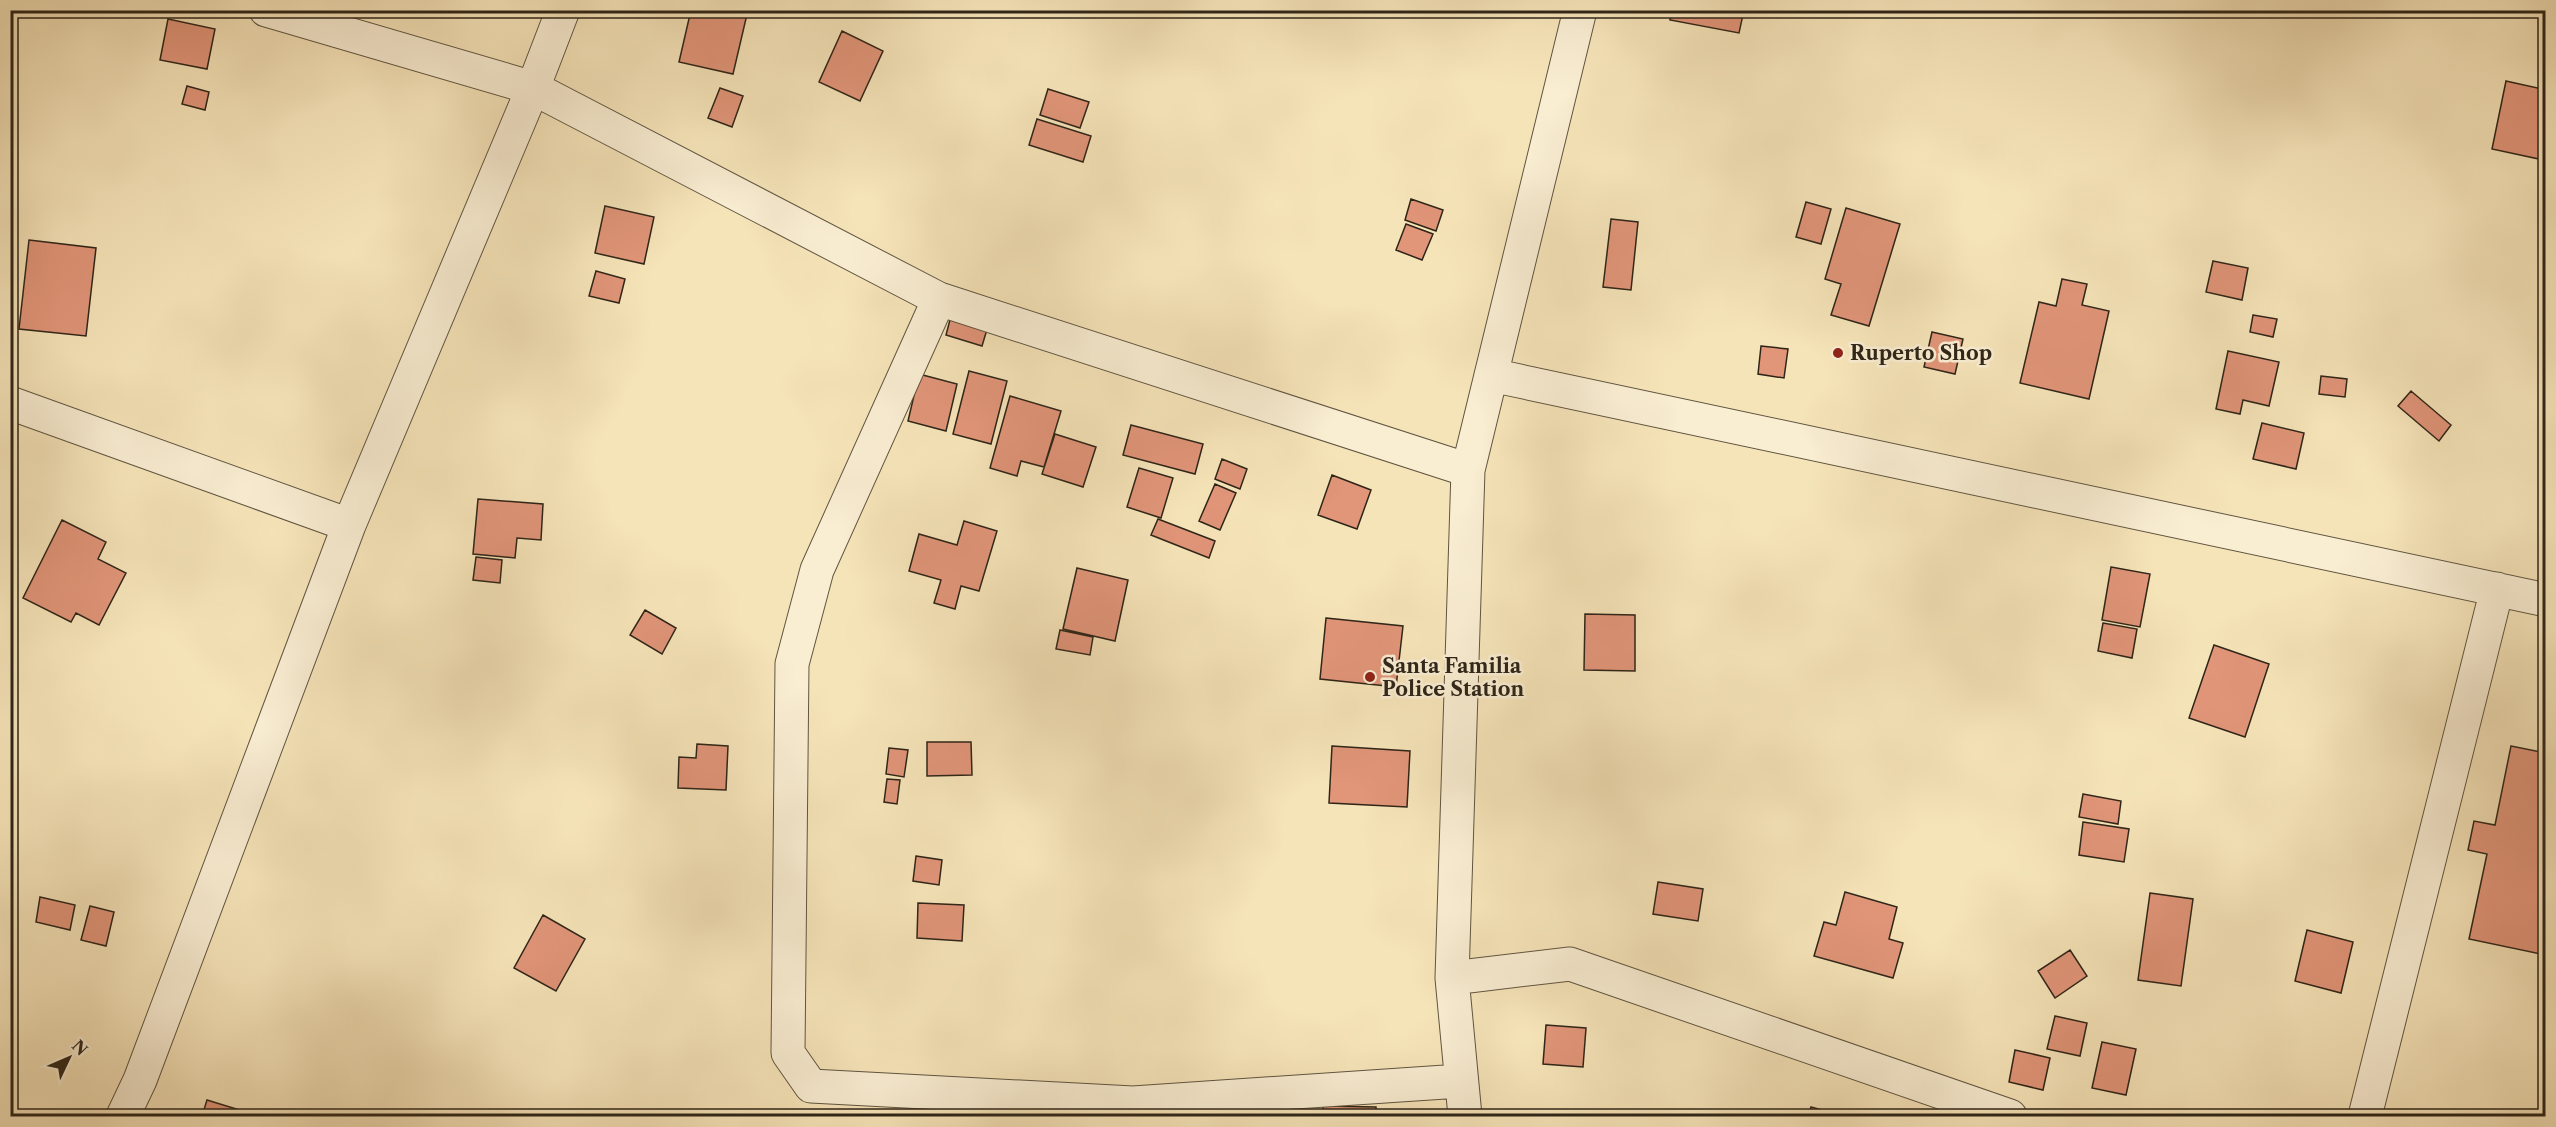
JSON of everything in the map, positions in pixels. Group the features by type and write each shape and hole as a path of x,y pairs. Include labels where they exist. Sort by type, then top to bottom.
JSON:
{"street":[{"path":"266,10 533,88 939,299 1468,470"},
{"path":"123,1116 140,1080 349,525 533,88 563,10"},
{"path":"1465,1116 1452,978 1468,470 1580,10"},
{"path":"939,299 817,570 792,664 788,1053 811,1086 1133,1102 1460,1081"},
{"path":"1491,375 2546,600"},
{"path":"10,403 349,525"},
{"path":"2365,1116 2497,589"},
{"path":"1452,978 1570,964 2010,1116"}],"building":[{"path":"691,10 748,10 733,74 679,62"},
{"path":"1671,10 1744,10 1739,33 1670,20"},
{"path":"168,19 215,29 207,69 160,60"},
{"path":"842,31 883,51 860,101 819,82"},
{"path":"2506,81 2546,90 2546,127 2539,159 2492,149"},
{"path":"187,86 209,92 205,110 182,104"},
{"path":"720,88 743,96 732,127 708,118"},
{"path":"1048,89 1089,102 1080,128 1040,115"},
{"path":"1037,119 1091,136 1083,162 1029,145"},
{"path":"1411,199 1443,210 1436,231 1405,220"},
{"path":"1806,202 1831,209 1821,244 1796,237"},
{"path":"605,206 654,217 644,264 595,253"},
{"path":"1846,208 1900,224 1869,326 1831,315 1841,284 1825,279"},
{"path":"1611,219 1638,222 1631,290 1603,287"},
{"path":"1406,224 1433,234 1422,260 1396,250"},
{"path":"29,240 96,248 86,336 19,329"},
{"path":"2213,261 2248,268 2242,300 2206,292"},
{"path":"596,271 625,279 619,303 589,296"},
{"path":"2062,279 2087,284 2082,305 2109,311 2089,399 2020,383 2039,302 2056,306"},
{"path":"2253,315 2277,319 2273,337 2250,332"},
{"path":"951,316 988,326 982,346 946,335"},
{"path":"1932,332 1963,339 1955,374 1924,367"},
{"path":"1761,346 1788,349 1784,378 1758,374"},
{"path":"2228,351 2279,362 2269,406 2243,400 2240,414 2216,409"},
{"path":"969,371 1007,381 991,444 953,434"},
{"path":"919,374 957,384 946,431 908,421"},
{"path":"2321,376 2347,379 2345,397 2319,394"},
{"path":"2411,391 2451,425 2439,441 2398,406"},
{"path":"1010,396 1061,411 1044,467 1021,461 1017,476 990,468"},
{"path":"2262,423 2304,433 2296,469 2253,459"},
{"path":"1131,425 1203,444 1195,474 1123,455"},
{"path":"1055,434 1096,447 1083,487 1042,474"},
{"path":"1222,459 1247,469 1240,489 1215,479"},
{"path":"1139,468 1173,478 1161,518 1127,507"},
{"path":"1332,475 1371,490 1357,529 1318,515"},
{"path":"1215,484 1236,493 1220,530 1199,521"},
{"path":"478,499 543,504 541,540 517,538 515,558 473,554"},
{"path":"1158,519 1215,541 1209,558 1151,535"},
{"path":"62,520 106,542 98,559 126,573 99,625 76,613 71,622 23,598"},
{"path":"964,521 997,531 979,591 961,586 955,609 934,603 941,580 909,571 919,534 957,545"},
{"path":"476,557 502,560 500,583 473,580"},
{"path":"2111,567 2150,574 2140,627 2102,620"},
{"path":"1077,568 1128,580 1115,641 1063,629"},
{"path":"645,610 676,628 662,654 630,635"},
{"path":"1585,614 1635,615 1635,671 1584,670"},
{"path":"1326,618 1403,626 1396,687 1320,679"},
{"path":"2103,623 2137,629 2132,658 2098,651"},
{"path":"1060,630 1093,637 1090,655 1056,649"},
{"path":"2214,645 2269,664 2245,737 2189,718"},
{"path":"927,742 971,742 972,775 927,776"},
{"path":"697,744 728,746 726,790 678,788 679,757 696,758"},
{"path":"1332,746 1410,751 1407,807 1329,803"},
{"path":"2511,746 2546,753 2546,955 2469,939 2487,854 2468,850 2474,821 2495,825"},
{"path":"889,748 908,750 904,777 886,774"},
{"path":"887,779 900,780 897,804 884,802"},
{"path":"2083,794 2121,801 2118,824 2079,817"},
{"path":"2083,822 2129,829 2124,862 2079,855"},
{"path":"916,856 942,860 939,885 913,881"},
{"path":"1658,882 1703,889 1698,921 1653,914"},
{"path":"1845,892 1897,907 1889,939 1903,943 1893,978 1814,956 1824,922 1836,925"},
{"path":"2150,893 2193,899 2181,986 2138,980"},
{"path":"40,897 75,905 70,930 36,922"},
{"path":"918,903 964,905 962,941 917,938"},
{"path":"90,906 114,912 106,946 81,940"},
{"path":"543,915 585,939 556,991 514,968"},
{"path":"2307,930 2353,942 2341,993 2295,981"},
{"path":"2070,950 2087,976 2055,998 2038,971"},
{"path":"2055,1016 2087,1023 2080,1056 2047,1049"},
{"path":"1546,1025 1586,1028 1583,1067 1543,1064"},
{"path":"2102,1042 2136,1049 2126,1095 2092,1088"},
{"path":"2015,1050 2050,1058 2043,1090 2009,1082"},
{"path":"207,1100 246,1112 244,1116 202,1116"},
{"path":"1323,1106 1376,1107 1376,1116 1323,1116"},
{"path":"1811,1107 1845,1116 1808,1116"}],"place":[{"name":"Ruperto Shop","path":"1838,353"},
{"name":"Santa Familia Police Station","path":"1370,677"}]}
